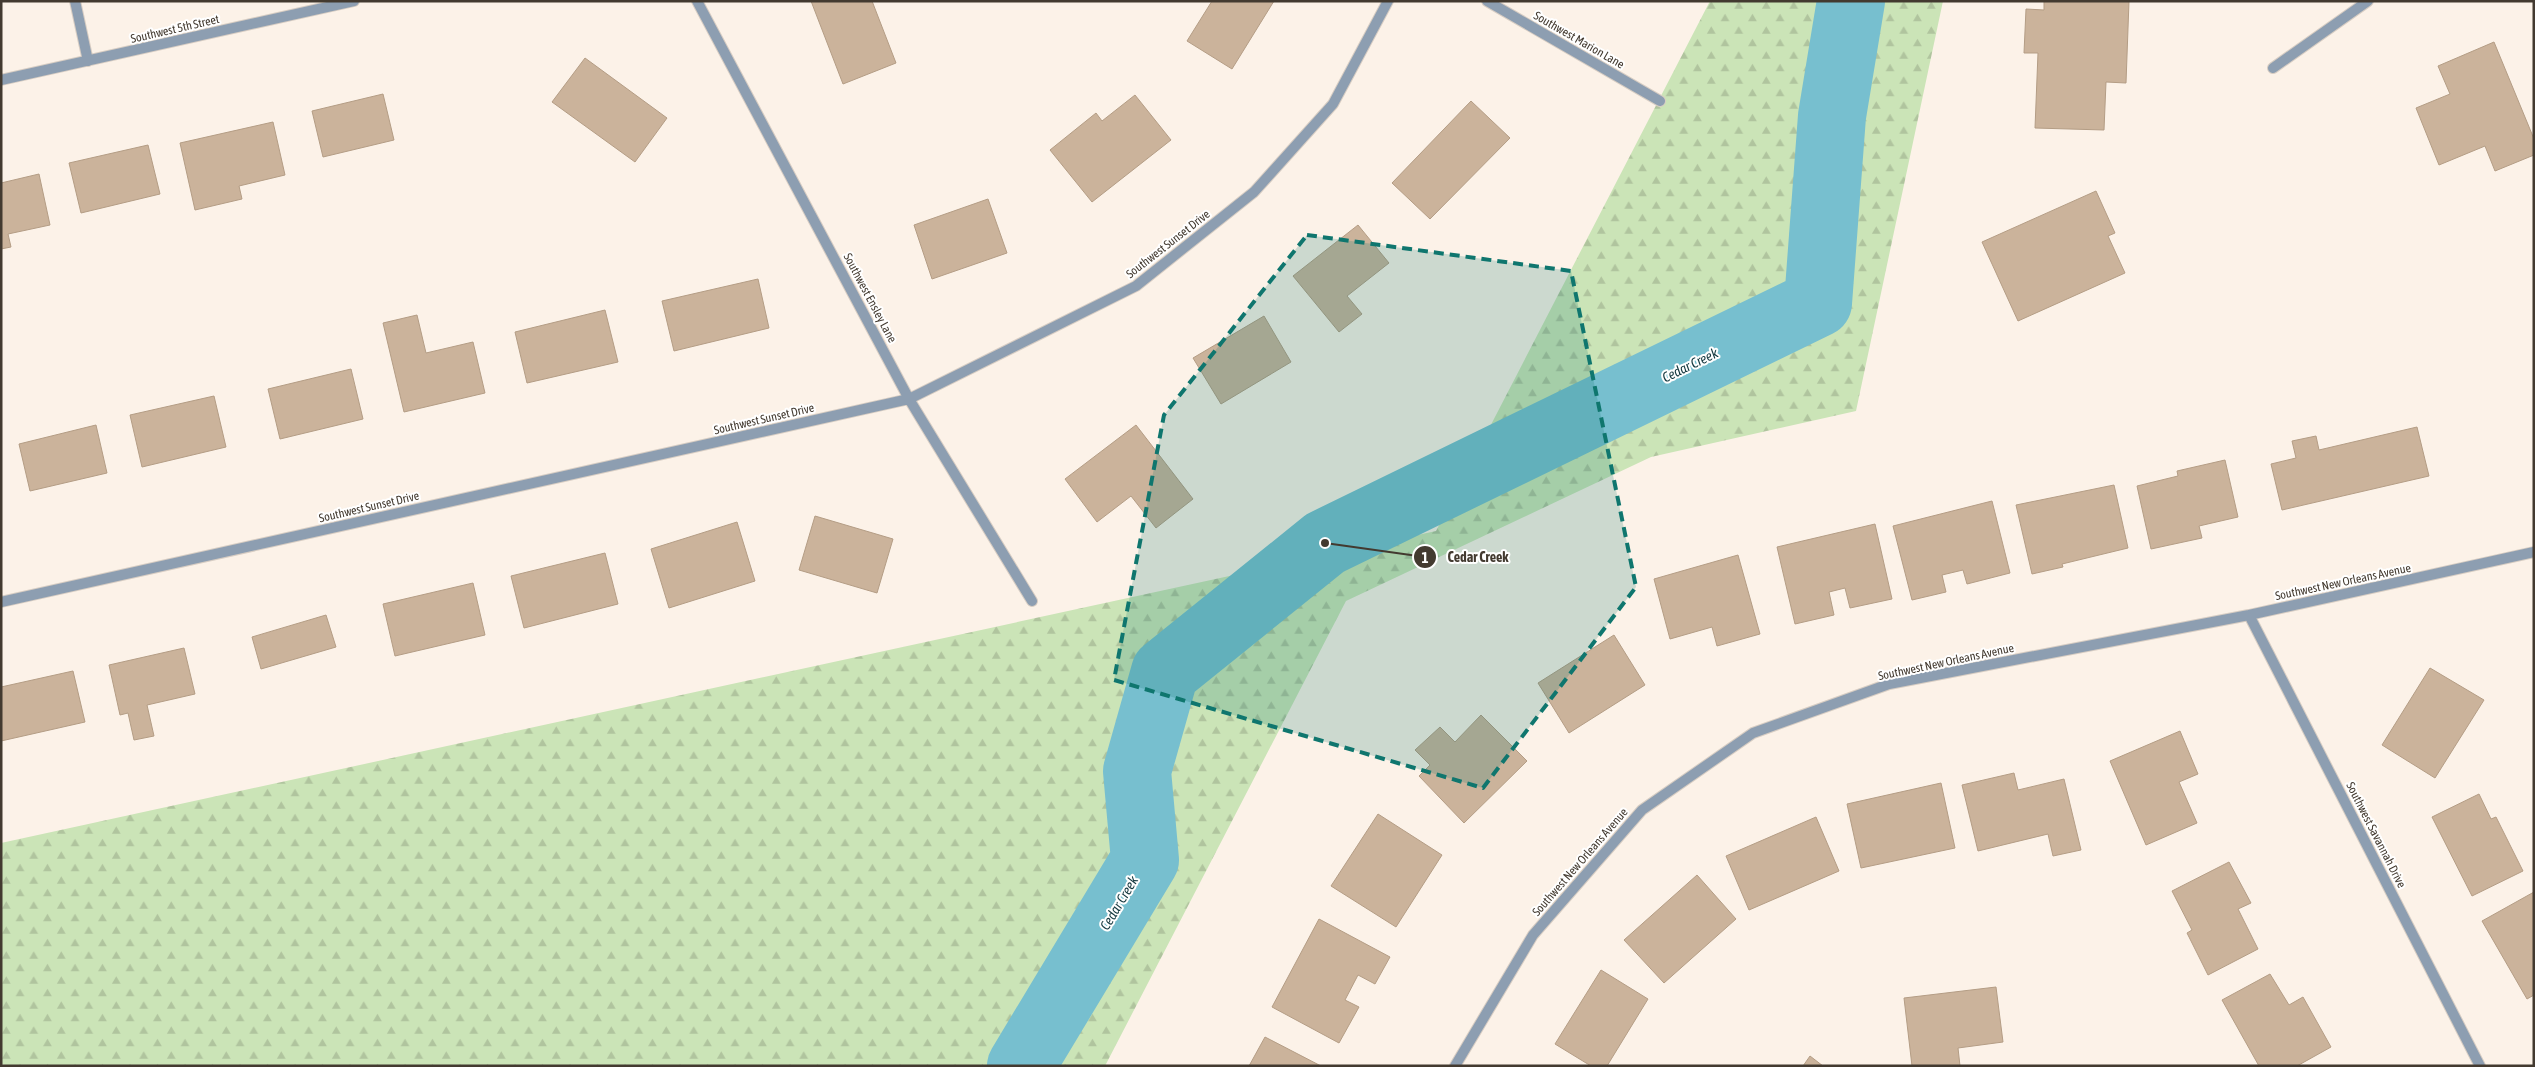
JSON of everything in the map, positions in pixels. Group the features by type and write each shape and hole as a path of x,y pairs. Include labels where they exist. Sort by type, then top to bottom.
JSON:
{"street":[{"path":"75,1 88,61"},
{"name":"Southwest 5th Street","path":"1,80 354,1"},
{"name":"Southwest Ensley Lane","path":"697,1 909,399 1032,601"},
{"name":"Southwest Sunset Drive","path":"1,602 909,399 1136,286 1254,192 1333,104 1388,1"},
{"name":"Southwest Marion Lane","path":"1487,1 1660,101"},
{"path":"2273,68 2368,1"},
{"name":"Southwest New Orleans Avenue","path":"1455,1066 1533,935 1642,810 1753,733 1888,684 2249,615 2534,552"},
{"name":"Southwest Savannah Drive","path":"2249,615 2480,1066"}],"highlighted area":[{"path":"1307,235 1571,271 1636,587 1483,788 1114,680 1164,415"}],"green space":[{"path":"1710,1 1943,1 1856,411 1651,457 1346,601 1105,1066 9,1066 1,1064 1,843 1436,531"}],"building":[{"path":"811,1 872,1 896,63 843,84"},
{"path":"1212,1 1274,1 1232,69 1187,41"},
{"path":"2044,1 2129,1 2126,83 2106,82 2104,130 2035,128 2038,53 2024,53 2026,9 2044,10"},
{"path":"2494,42 2534,139 2534,155 2495,171 2485,146 2439,165 2416,108 2450,94 2438,66"},
{"path":"585,58 667,118 635,162 552,102"},
{"path":"383,94 394,140 323,157 312,111"},
{"path":"1135,95 1171,140 1092,202 1050,150 1096,113 1102,121"},
{"path":"1471,101 1510,138 1430,219 1392,183"},
{"path":"273,122 285,175 239,186 242,199 195,210 180,143"},
{"path":"148,145 160,194 81,213 69,163"},
{"path":"39,174 50,225 8,234 11,247 1,249 1,183"},
{"path":"2096,191 2115,233 2108,236 2125,273 2018,321 1982,242"},
{"path":"988,199 1007,253 932,279 914,225"},
{"path":"1358,225 1389,263 1347,296 1362,314 1339,332 1293,276"},
{"path":"758,279 769,328 674,351 662,301"},
{"path":"605,310 618,362 527,383 515,332"},
{"path":"417,315 426,353 473,342 485,393 404,412 383,323"},
{"path":"1264,316 1291,362 1221,404 1193,358"},
{"path":"351,369 363,419 280,439 268,389"},
{"path":"214,396 226,447 142,467 130,415"},
{"path":"96,425 107,473 30,491 19,444"},
{"path":"1136,425 1193,499 1156,528 1131,496 1097,522 1065,479"},
{"path":"2417,427 2429,476 2282,510 2271,464 2296,458 2292,441 2316,436 2319,450"},
{"path":"2225,460 2238,517 2199,526 2202,538 2151,549 2137,486 2178,476 2177,471"},
{"path":"2114,485 2128,548 2062,564 2063,567 2032,574 2016,505"},
{"path":"1992,501 2010,573 1967,584 1963,570 1942,575 1946,592 1912,600 1893,526"},
{"path":"815,516 893,539 877,593 799,570"},
{"path":"737,522 755,581 669,608 651,549"},
{"path":"1875,524 1892,599 1850,608 1845,588 1829,592 1834,615 1795,624 1777,547"},
{"path":"605,553 618,604 524,628 511,576"},
{"path":"1738,555 1760,634 1717,646 1712,627 1670,639 1654,579"},
{"path":"473,583 485,635 395,656 383,604"},
{"path":"326,615 336,647 261,669 252,637"},
{"path":"1614,635 1645,685 1569,733 1538,683"},
{"path":"184,648 195,694 147,705 154,736 134,740 128,713 120,715 109,665"},
{"path":"2430,668 2484,700 2435,778 2382,745"},
{"path":"73,671 85,722 1,741 1,687"},
{"path":"1481,715 1527,761 1464,823 1419,776 1430,765 1415,750 1440,727 1455,742"},
{"path":"2180,731 2198,774 2179,782 2197,823 2146,845 2110,761"},
{"path":"2014,773 2018,790 2064,779 2081,850 2053,856 2048,834 1978,851 1962,785"},
{"path":"1941,783 1955,848 1861,868 1847,804"},
{"path":"2479,794 2491,819 2496,817 2523,871 2472,896 2432,817"},
{"path":"1378,814 1442,855 1396,927 1331,886"},
{"path":"1816,817 1839,871 1749,910 1726,856"},
{"path":"2229,862 2251,903 2238,909 2258,949 2208,975 2187,933 2192,930 2172,891"},
{"path":"1697,875 1736,919 1664,983 1624,940"},
{"path":"2534,892 2534,995 2527,999 2482,921"},
{"path":"1319,919 1390,957 1375,984 1358,975 1345,1000 1359,1007 1339,1043 1272,1007"},
{"path":"1601,970 1648,999 1607,1066 1591,1066 1555,1044"},
{"path":"2270,974 2289,1005 2303,997 2331,1047 2297,1066 2259,1066 2222,1000"},
{"path":"1996,987 2003,1042 1958,1048 1960,1066 1912,1066 1904,998"},
{"path":"1265,1037 1321,1066 1249,1066"},
{"path":"1810,1056 1823,1066 1803,1066"}],"waterway":[{"name":"Cedar Creek","path":"1021,1066 1145,860 1137,771 1165,672 1325,543 1818,303 1832,116 1851,1"}],"place":[{"name":"Cedar Creek","path":"1325,543"}]}
